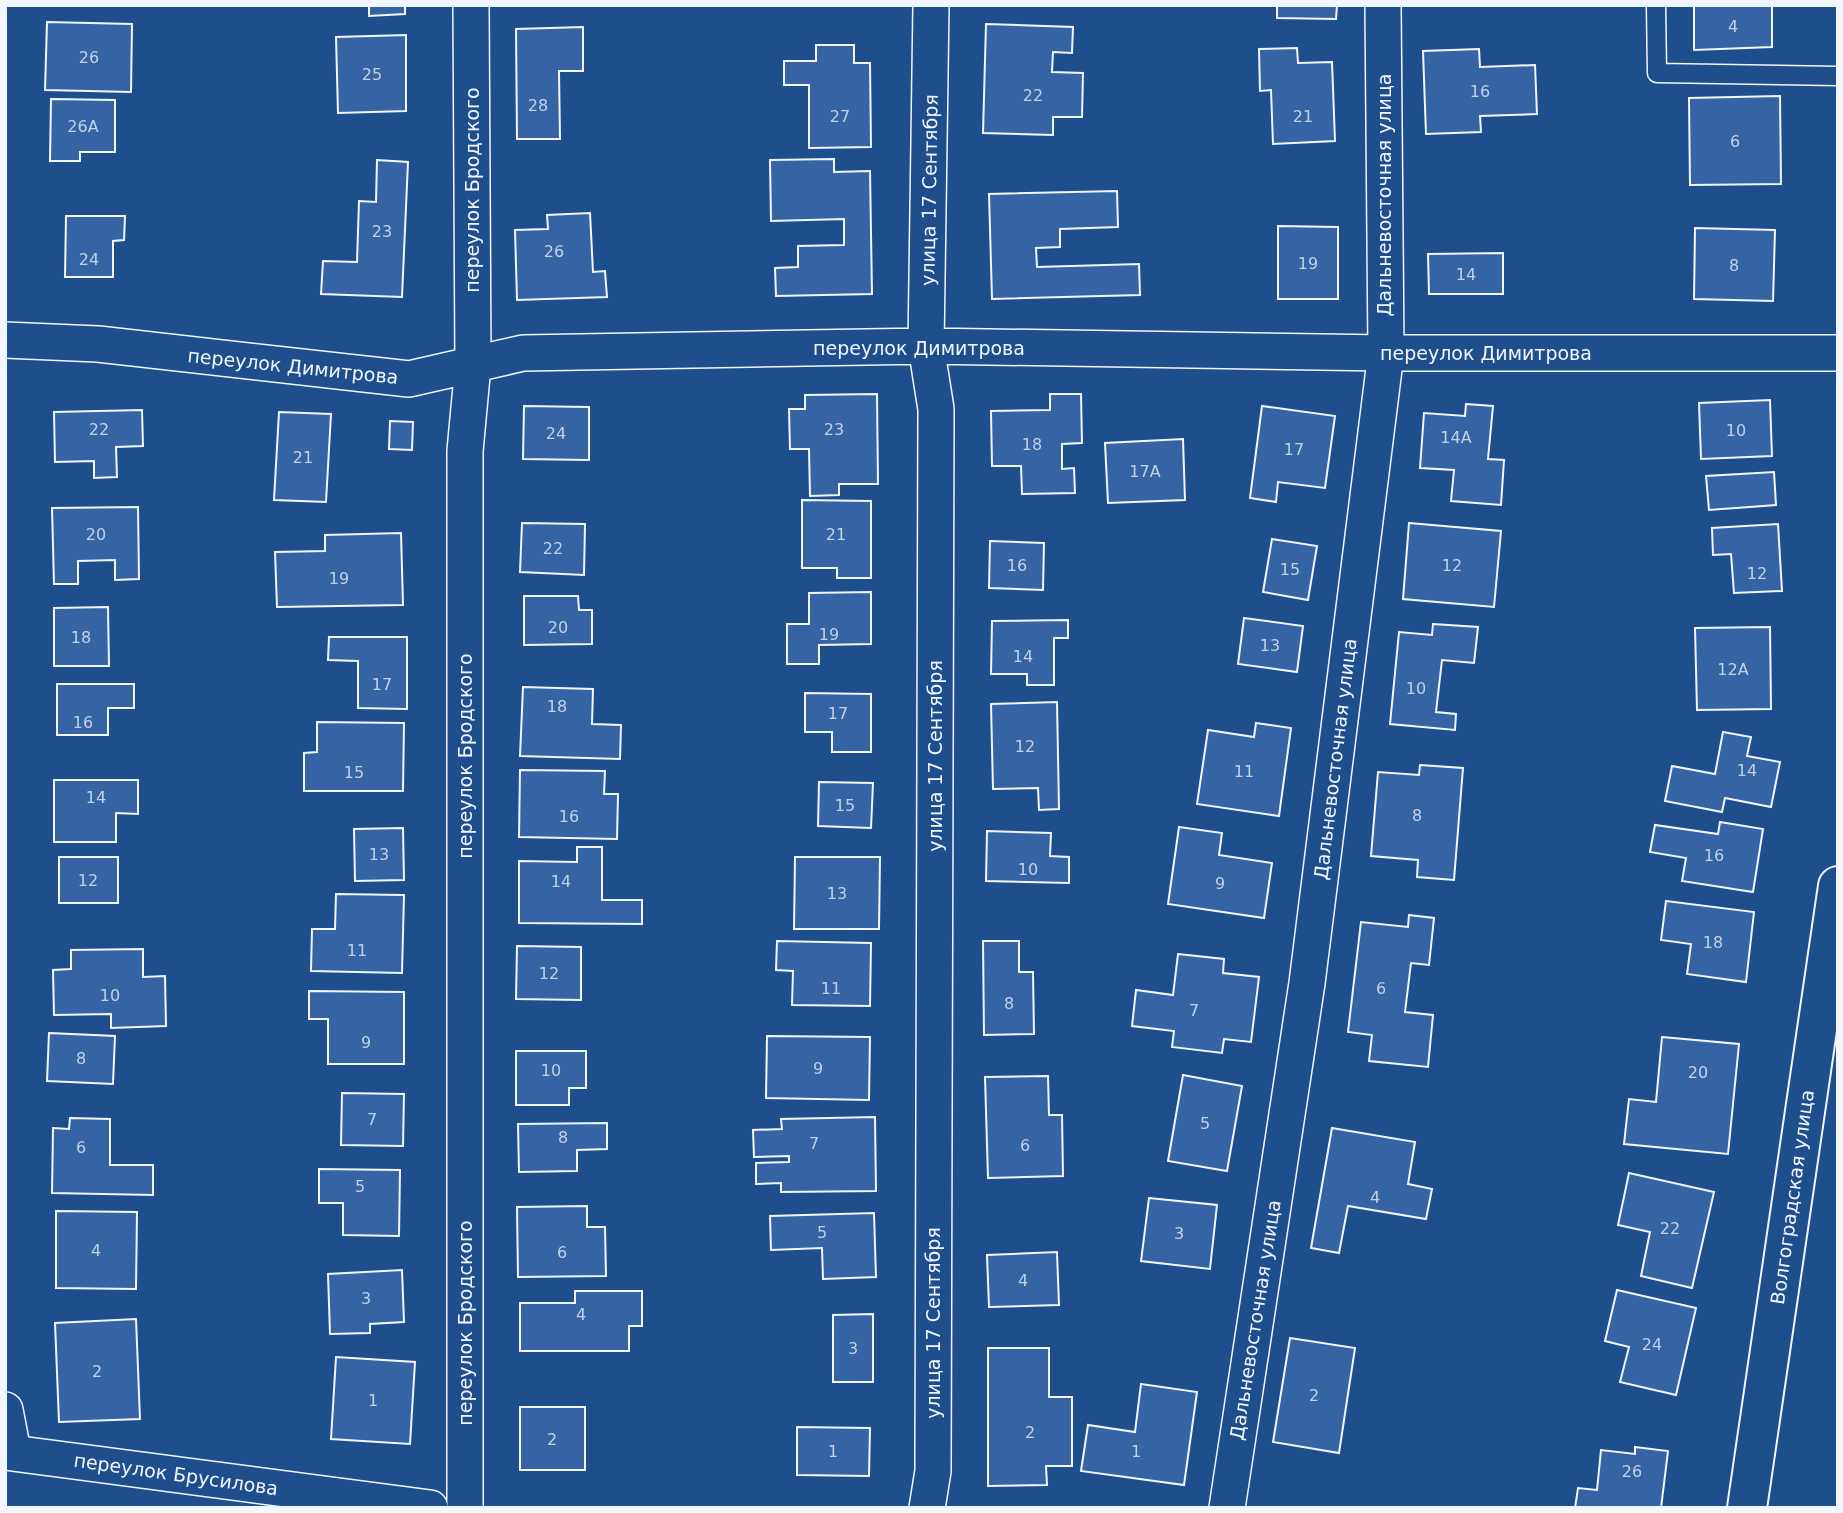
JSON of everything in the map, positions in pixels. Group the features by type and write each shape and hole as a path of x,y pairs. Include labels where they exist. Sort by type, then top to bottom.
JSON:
{"main road":[{"name":"Волгоградская улица","path":"1747,1508 1838,886"}],"street":[{"name":"переулок Бродского","path":"465,1508 465,451 473,365 471,5"},
{"name":"улица 17 Сентября","path":"927,1508 933,1471 936,409 926,346 931,5"},
{"name":"Дальневосточная улица","path":"1227,1508 1307,983 1386,353 1383,5"},
{"name":"переулок Димитрова","path":"5,340 98,344 409,379 523,353 926,346 1386,353 1838,353"},
{"path":"5,1410 9,1452"},
{"name":"переулок Брусилова","path":"9,1452 430,1508"}],"lane":[{"path":"1656,5 1657,73 1838,76"}],"building":[{"path":"369,5 405,5 405,14 369,16"},
{"path":"1277,5 1337,5 1336,19 1277,18"},
{"path":"1694,5 1772,5 1772,47 1694,50"},
{"path":"47,22 132,24 131,92 45,90"},
{"path":"986,24 1073,27 1072,53 1053,52 1052,72 1083,73 1082,117 1053,117 1053,135 983,133"},
{"path":"583,27 583,71 559,71 560,139 517,139 516,29"},
{"path":"406,35 406,111 338,113 336,37"},
{"path":"816,45 854,45 854,63 870,63 871,147 809,148 809,85 784,85 784,61 816,61"},
{"path":"1297,48 1298,63 1332,62 1335,141 1273,144 1271,90 1260,91 1259,49"},
{"path":"1479,49 1480,67 1535,65 1537,114 1480,116 1481,132 1426,134 1423,51"},
{"path":"1780,96 1781,184 1690,185 1689,98"},
{"path":"51,99 115,100 115,152 80,152 80,161 50,161"},
{"path":"834,159 834,172 870,171 872,294 776,296 775,268 798,267 798,246 844,245 844,219 771,221 770,160"},
{"path":"377,160 408,162 402,297 321,294 323,261 357,262 359,201 376,202"},
{"path":"1117,191 1118,227 1060,229 1060,247 1036,248 1037,267 1139,264 1140,295 992,299 989,194"},
{"path":"590,213 593,272 605,271 607,297 517,300 515,230 548,229 547,215"},
{"path":"66,216 125,216 124,240 113,241 113,277 65,277"},
{"path":"1278,226 1338,227 1338,299 1278,299"},
{"path":"1695,228 1775,230 1773,301 1694,299"},
{"path":"1503,253 1503,294 1429,294 1428,254"},
{"path":"877,394 878,484 839,484 839,495 810,496 809,449 790,449 789,409 805,409 805,395"},
{"path":"1050,394 1081,394 1082,443 1062,444 1062,469 1074,468 1075,493 1022,494 1021,466 992,466 991,411 1050,410"},
{"path":"1770,400 1772,456 1701,459 1699,403"},
{"path":"1466,404 1493,406 1488,459 1504,460 1501,505 1451,501 1454,470 1420,468 1424,413 1465,416"},
{"path":"524,406 589,407 589,460 523,459"},
{"path":"1262,406 1335,416 1325,488 1278,482 1276,502 1250,498"},
{"path":"142,410 143,446 116,447 117,477 94,478 94,461 55,462 54,412"},
{"path":"279,412 331,414 326,502 274,500"},
{"path":"390,421 413,422 412,450 389,449"},
{"path":"1183,439 1185,500 1108,503 1105,443"},
{"path":"1774,472 1776,505 1709,510 1706,476"},
{"path":"802,500 871,501 871,578 837,578 837,568 802,568"},
{"path":"138,507 139,579 115,580 115,560 78,561 78,584 54,584 52,508"},
{"path":"522,523 585,524 584,575 520,572"},
{"path":"1409,523 1501,531 1494,607 1403,599"},
{"path":"1778,524 1782,591 1734,593 1731,554 1713,555 1712,528"},
{"path":"401,533 403,605 277,607 275,552 325,551 325,535"},
{"path":"1272,539 1317,546 1308,600 1263,592"},
{"path":"990,541 1044,543 1043,590 989,588"},
{"path":"871,592 871,644 819,645 819,664 787,664 787,624 809,624 809,593"},
{"path":"524,596 578,596 579,610 592,610 592,644 524,645"},
{"path":"108,607 109,666 54,666 54,608"},
{"path":"1244,618 1303,626 1297,672 1238,664"},
{"path":"1068,620 1068,638 1054,638 1054,685 1027,685 1027,674 991,674 992,621"},
{"path":"1433,624 1478,627 1474,663 1442,660 1436,712 1456,714 1455,730 1390,724 1399,632 1432,635"},
{"path":"1770,627 1771,709 1697,710 1695,628"},
{"path":"329,637 407,637 407,709 358,708 358,661 328,660"},
{"path":"57,684 134,684 134,708 108,708 108,735 57,735"},
{"path":"523,687 593,689 592,724 621,725 620,759 520,756"},
{"path":"805,693 871,694 871,752 832,752 832,732 805,732"},
{"path":"1057,702 1059,809 1039,810 1038,788 993,789 991,704"},
{"path":"317,722 404,723 403,791 304,791 304,753 317,752"},
{"path":"1256,723 1291,728 1279,816 1197,804 1208,730 1254,737"},
{"path":"1723,732 1751,737 1747,756 1780,762 1771,807 1725,798 1722,812 1665,801 1672,766 1715,774"},
{"path":"1420,765 1463,768 1454,880 1417,877 1418,860 1371,856 1378,772 1419,775"},
{"path":"520,770 605,771 604,794 618,794 617,839 519,837"},
{"path":"54,780 138,780 138,814 116,813 116,842 54,842"},
{"path":"819,782 873,783 871,828 818,826"},
{"path":"1720,822 1763,829 1753,892 1682,881 1686,858 1650,852 1655,825 1718,834"},
{"path":"1179,827 1222,833 1219,855 1272,863 1264,918 1168,904"},
{"path":"403,828 404,880 355,881 354,829"},
{"path":"987,831 1051,833 1050,856 1069,857 1069,883 986,881"},
{"path":"577,847 602,847 602,900 642,900 642,924 519,923 519,861 577,862"},
{"path":"59,857 118,857 118,903 59,903"},
{"path":"795,857 880,857 879,929 794,929"},
{"path":"336,894 404,895 402,973 311,971 312,929 335,929"},
{"path":"1666,901 1754,912 1746,982 1687,974 1691,944 1661,940"},
{"path":"1409,915 1434,918 1429,965 1411,963 1405,1012 1433,1015 1428,1067 1369,1061 1372,1035 1348,1032 1361,922 1408,927"},
{"path":"777,941 871,943 870,1006 792,1005 793,971 776,970"},
{"path":"983,941 1019,941 1019,972 1033,972 1034,1034 984,1035"},
{"path":"517,946 581,947 581,1000 516,999"},
{"path":"143,949 143,977 165,976 166,1026 111,1028 111,1014 54,1015 53,970 71,969 71,950"},
{"path":"1178,954 1224,959 1223,973 1259,977 1251,1042 1224,1039 1222,1053 1172,1047 1174,1031 1132,1026 1136,990 1173,995"},
{"path":"309,991 404,992 404,1064 328,1064 328,1019 309,1019"},
{"path":"49,1033 115,1036 113,1084 47,1081"},
{"path":"767,1036 870,1037 869,1100 766,1098"},
{"path":"1662,1037 1739,1044 1728,1154 1624,1144 1629,1099 1656,1102"},
{"path":"516,1051 586,1051 586,1088 569,1088 569,1105 516,1105"},
{"path":"1183,1075 1242,1086 1227,1171 1168,1161"},
{"path":"1048,1076 1049,1115 1062,1115 1063,1176 988,1178 985,1077"},
{"path":"342,1093 404,1094 403,1146 341,1145"},
{"path":"875,1117 876,1191 781,1192 781,1183 756,1184 756,1163 789,1162 789,1156 754,1157 753,1130 782,1129 781,1119"},
{"path":"70,1118 110,1119 110,1165 153,1165 153,1195 52,1193 53,1128 69,1129"},
{"path":"607,1123 607,1149 577,1150 577,1171 519,1172 518,1124"},
{"path":"1332,1128 1415,1142 1408,1184 1432,1189 1426,1219 1348,1206 1339,1253 1311,1248"},
{"path":"319,1169 400,1170 399,1236 343,1235 343,1203 319,1203"},
{"path":"1629,1173 1714,1192 1692,1288 1641,1276 1650,1232 1618,1225"},
{"path":"1149,1198 1217,1205 1210,1269 1141,1261"},
{"path":"587,1206 587,1227 605,1227 606,1276 518,1277 517,1207"},
{"path":"56,1211 137,1212 136,1289 56,1288"},
{"path":"874,1213 876,1277 823,1279 822,1248 771,1250 770,1216"},
{"path":"1057,1252 1059,1305 989,1307 987,1255"},
{"path":"402,1270 404,1322 370,1324 370,1333 330,1334 328,1274"},
{"path":"1617,1290 1696,1308 1676,1395 1620,1382 1629,1347 1605,1341"},
{"path":"575,1291 642,1291 642,1326 629,1326 629,1351 520,1351 520,1303 575,1303"},
{"path":"873,1314 873,1382 833,1382 833,1315"},
{"path":"136,1319 140,1419 59,1422 55,1323"},
{"path":"1290,1338 1355,1348 1339,1453 1273,1442"},
{"path":"988,1348 1049,1348 1049,1397 1072,1397 1072,1466 1046,1466 1047,1485 988,1486"},
{"path":"336,1357 415,1362 410,1444 331,1439"},
{"path":"1141,1384 1197,1392 1184,1485 1081,1471 1088,1425 1135,1432"},
{"path":"520,1407 585,1407 585,1470 520,1470"},
{"path":"797,1427 870,1428 869,1476 797,1475"},
{"path":"1635,1447 1668,1451 1661,1508 1575,1508 1578,1488 1597,1490 1601,1450 1635,1454"}]}
